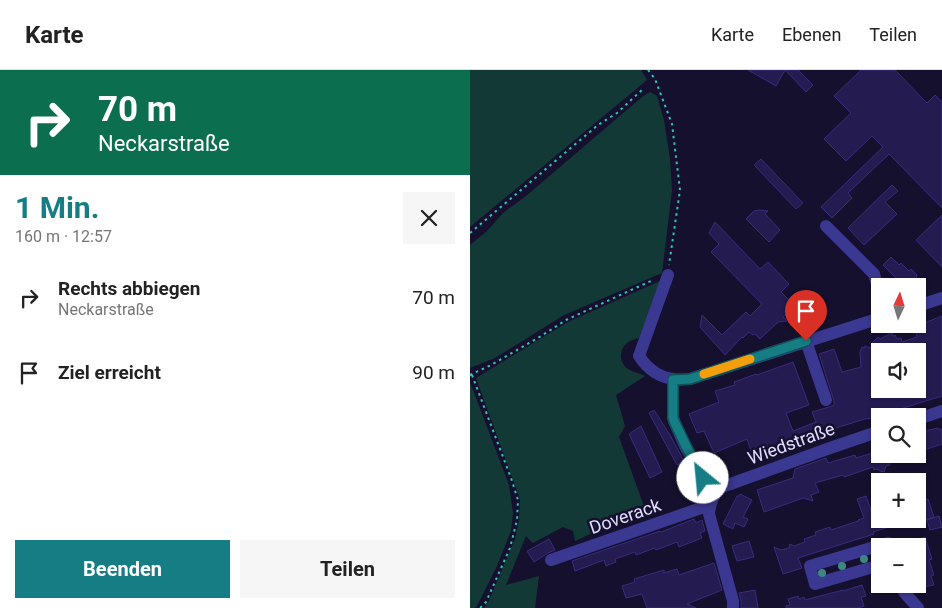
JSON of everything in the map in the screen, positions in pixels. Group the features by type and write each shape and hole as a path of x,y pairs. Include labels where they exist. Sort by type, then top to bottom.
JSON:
{"street":[{"path":"826,226 874,274 875,278"},
{"path":"668,275 639,356 645,365 659,375 673,380 690,379 871,321"},
{"path":"926,303 942,298"},
{"path":"806,341 826,400"},
{"path":"673,380 674,421 703,478 716,492 711,499 709,514 733,601 733,608"},
{"path":"926,416 942,411"},
{"name":"Wiedstraße","path":"716,492 722,487 871,434"},
{"name":"Doverack","path":"551,560 704,507 710,507"},
{"path":"871,548 810,566 816,584 871,568"},
{"path":"905,593 918,608"}],"path":[{"path":"648,70 656,79 672,124 680,190 668,275"},
{"path":"470,233 644,88"},
{"path":"480,608 486,602 510,548 517,520 518,500 471,375 538,338 566,320 654,280"}],"green space":[{"path":"470,70 641,70 647,80 470,227"},
{"path":"650,92 657,96 664,120 670,159 672,190 662,273 564,315 495,358 470,368 470,245 487,231 503,213"},
{"path":"660,281 639,338 627,343 621,353 622,361 626,368 645,376 616,395 625,426 619,437 645,509 575,541 573,531 563,527 533,543 526,536 506,585 539,576 535,608 484,608 488,603 515,539 520,499 476,378 568,322"},
{"path":"470,382 509,485 513,513 511,531 496,568 475,608 470,608"}],"building":[{"path":"748,70 785,70 776,86"},
{"path":"785,70 798,70 813,85 806,92"},
{"path":"861,70 895,70 927,103 935,95 942,102 942,208 889,154 848,193 852,198 832,218 821,207 883,147 872,136 846,161 824,139 851,113 834,96"},
{"path":"761,159 803,203 796,209 754,165"},
{"path":"892,185 898,191 885,202 897,214 864,245 848,228"},
{"path":"754,211 768,211 765,214 780,230 769,242 746,219"},
{"path":"942,215 942,267 916,240"},
{"path":"715,222 760,269 768,262 789,284 781,292 795,306 783,317 787,321 778,322 760,339 755,334 753,335 749,332 725,355 700,327 702,315 722,335 746,312 750,316 762,304 711,252 719,244 709,233"},
{"path":"891,257 909,271 911,269 917,275 917,278 896,278 883,265"},
{"path":"942,316 942,396 903,408 871,408 871,418 820,433 754,459 747,439 714,453 704,431 697,433 689,414 719,402 715,391 735,385 734,382 793,362 809,405 786,413 793,431 816,422 812,412 834,405 819,354 834,349 842,372 861,367 860,352 862,347 864,348 865,346 870,348 871,346 871,398 926,398 926,343 872,343 878,337 880,339 892,333 897,339 901,338 902,342 917,337 916,333 926,333 926,322"},
{"path":"654,410 684,461 677,465 649,413"},
{"path":"641,426 662,472 650,478 629,434"},
{"path":"942,429 942,444 926,449 926,431"},
{"path":"871,453 871,463 889,463 890,465 886,466 884,472 877,469 874,470 873,467 844,477 843,475 815,483 819,492 811,495 813,501 803,498 764,512 757,490 793,478 795,469 826,458 828,463 855,455 856,458"},
{"path":"740,494 752,500 743,517 748,519 744,527 735,523 733,529 723,524 737,496"},
{"path":"866,496 871,510 871,528 886,528 873,532 874,534 798,558 802,568 783,574 774,547 781,550 789,548 790,544 794,546 805,542 804,539 816,535 815,532 830,527 831,530 864,518 857,499"},
{"path":"928,499 934,517 926,519 926,500"},
{"path":"939,516 942,527 930,530 927,520"},
{"path":"694,519 696,523 702,520 705,531 700,533 702,538 679,547 677,542 636,555 635,552 615,559 616,562 606,566 604,560 575,571 572,561 661,532"},
{"path":"549,539 555,550 534,562 527,551"},
{"path":"926,540 932,559 929,560 934,575 931,576 934,585 926,586"},
{"path":"749,541 754,557 737,561 732,546"},
{"path":"714,563 722,590 687,604 696,608 647,608 642,594 626,598 622,586 635,582 634,579 664,570 664,573 677,569 679,575"},
{"path":"862,585 866,596 861,597 864,606 858,608 786,608 786,606 790,605 788,599 798,596 799,599 804,597 805,600"},
{"path":"755,590 758,608 741,608 739,593"}],"slow traffic":[{"path":"704,374 750,359"}],"route":[{"path":"703,478 674,421 673,380 690,379 806,341"}]}
